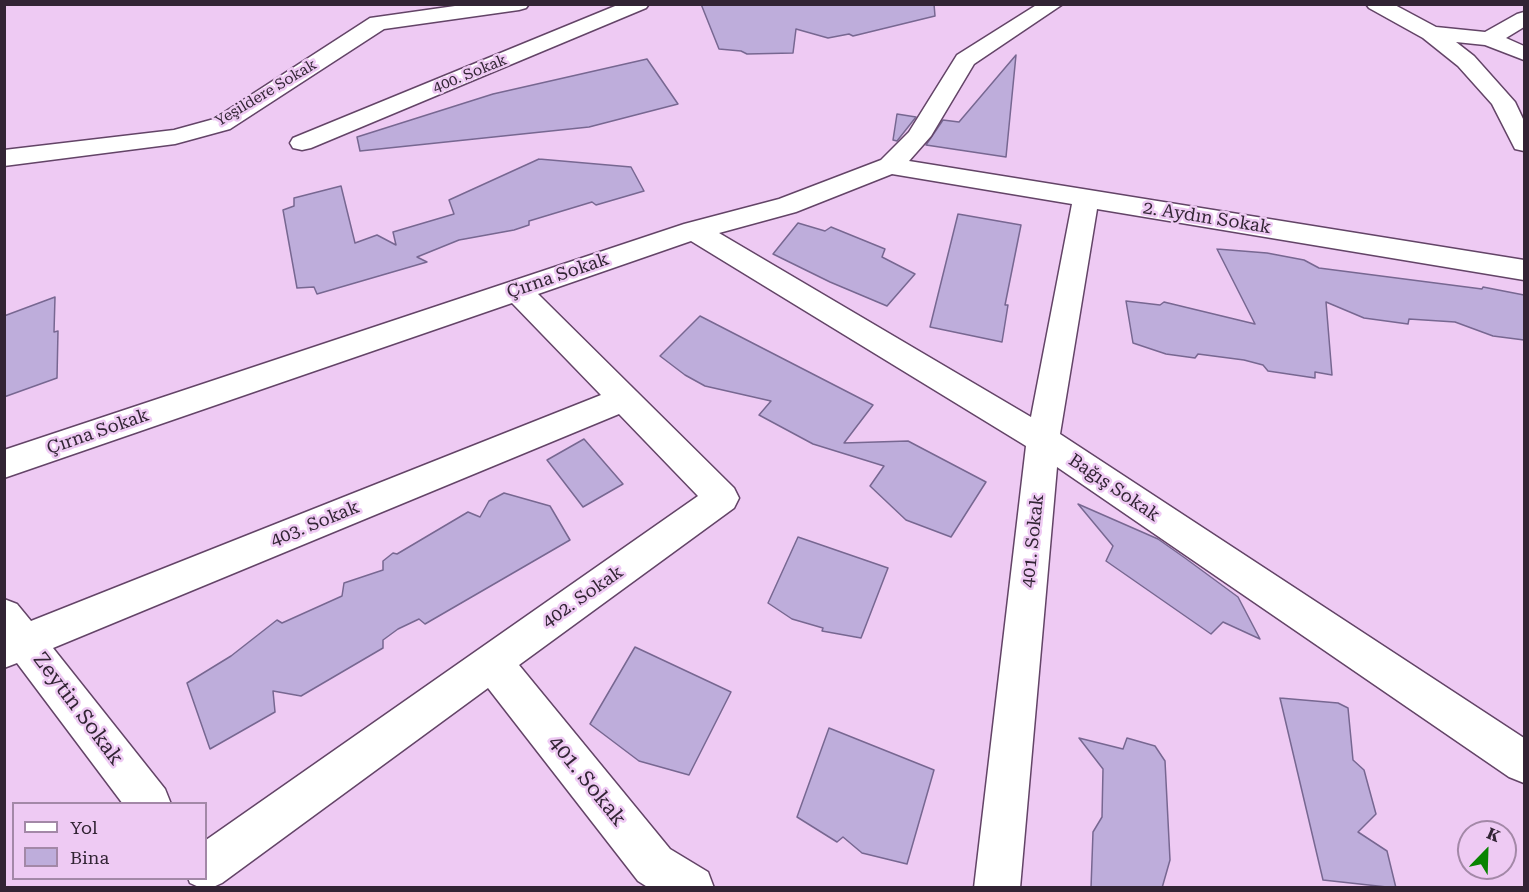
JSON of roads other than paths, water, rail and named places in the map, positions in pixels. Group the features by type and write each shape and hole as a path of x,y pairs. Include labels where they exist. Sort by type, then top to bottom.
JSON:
{"street":[{"name":"Yeşildere Sokak","path":"4,158 175,137 222,124 378,23 519,4"},
{"name":"400. Sokak","path":"302,143 639,4"},
{"name":"Çırna Sokak","path":"4,464 694,230 786,206 890,166 919,136 965,60 1053,4"},
{"path":"1376,4 1431,33 1466,61 1503,102 1524,144"},
{"path":"1489,39 1524,18"},
{"path":"1431,33 1489,39 1524,54"},
{"name":"2. Aydın Sokak","path":"890,166 1524,270"},
{"name":"401. Sokak","path":"998,888 1043,440 1086,198"},
{"name":"Bağış Sokak","path":"694,230 1043,440 1524,762"},
{"name":"402. Sokak","path":"207,866 722,498 518,290"},
{"name":"403. Sokak","path":"12,636 626,398"},
{"name":"Zeytin Sokak","path":"12,636 148,802"},
{"name":"401. Sokak","path":"492,662 654,864 692,888"}]}
